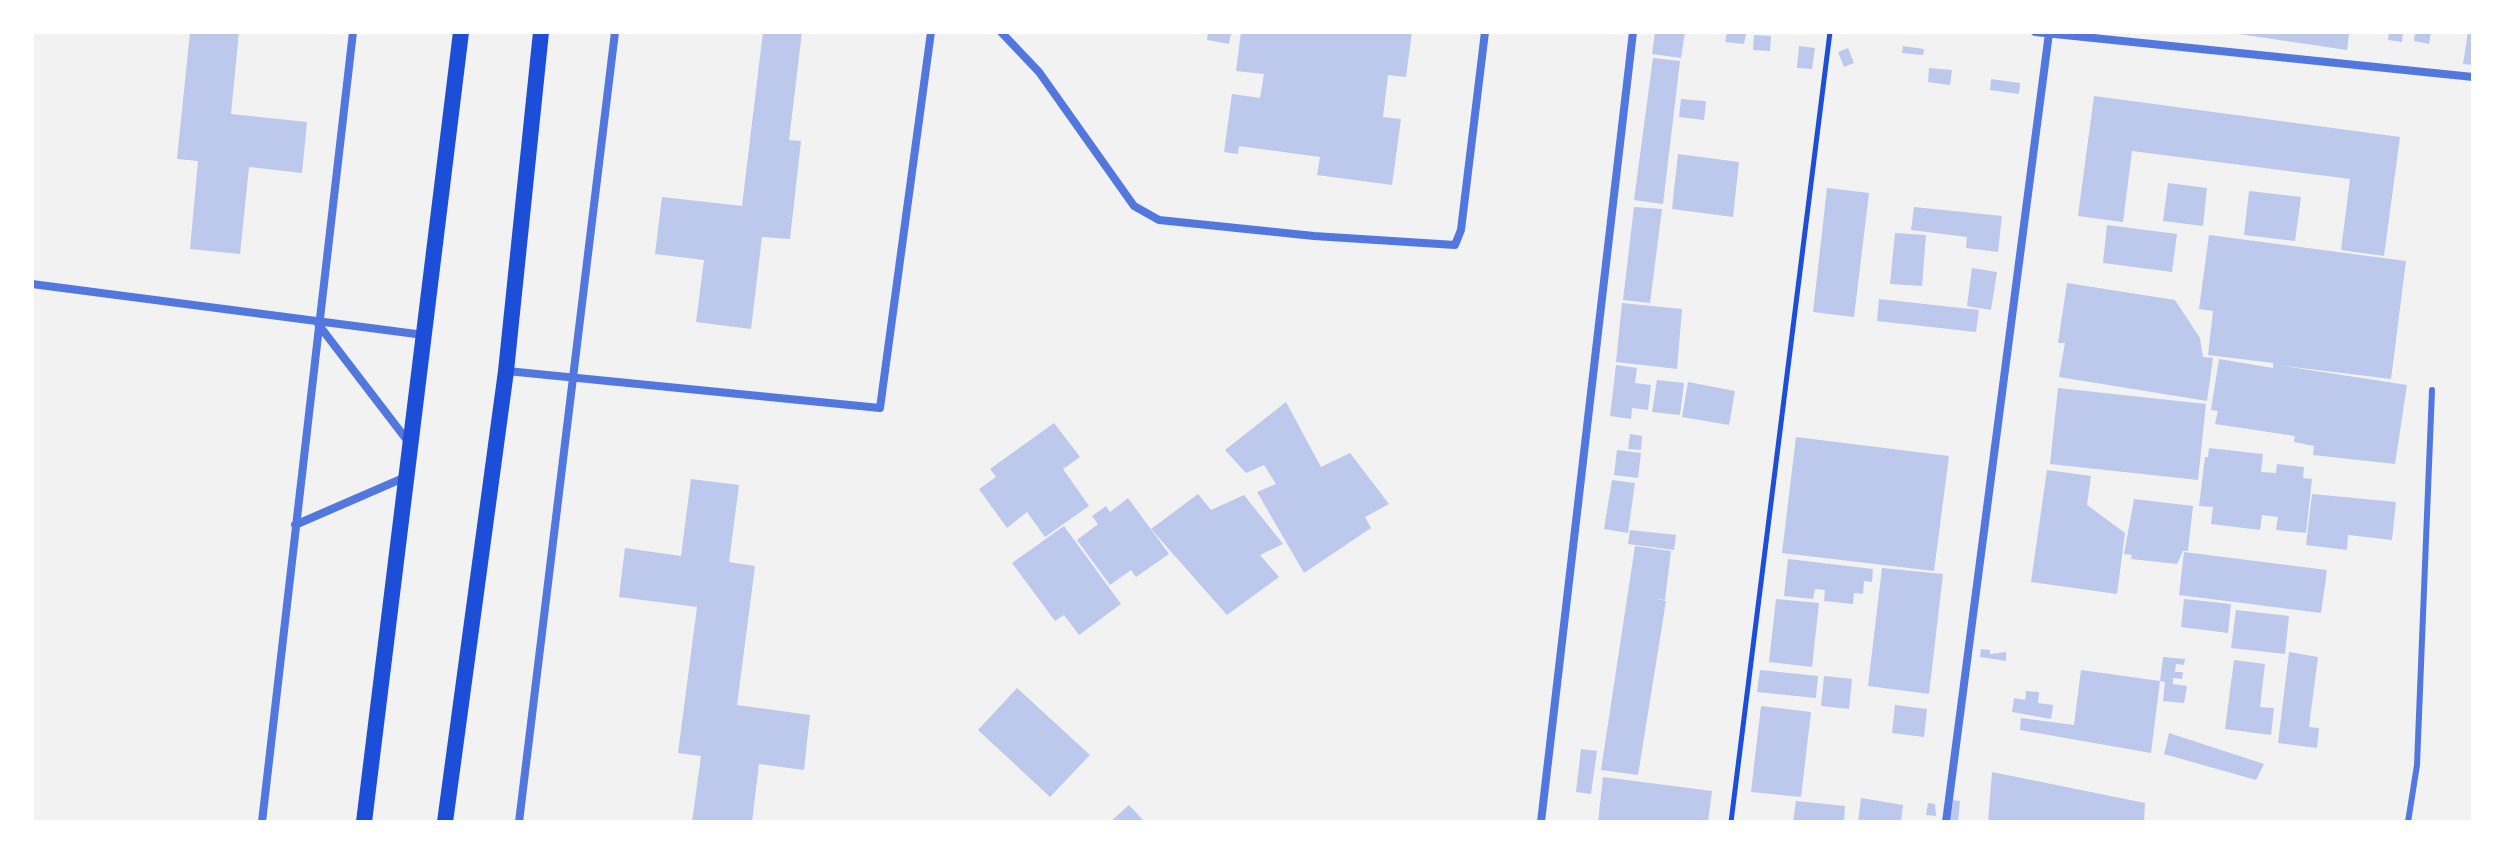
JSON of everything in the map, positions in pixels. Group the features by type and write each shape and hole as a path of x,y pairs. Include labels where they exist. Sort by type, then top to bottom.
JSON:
{"main road":[{"path":"364,822 461,32"},
{"path":"445,822 506,371 541,32"}],"street":[{"path":"262,822 353,32"},
{"path":"519,822 615,32"},
{"path":"506,371 880,408 931,32"},
{"path":"1001,32 1039,72 1134,206 1148,215 1159,220 1314,236 1455,245 1461,230 1485,32"},
{"path":"1541,822 1633,32"},
{"path":"2035,32 2473,77"},
{"path":"1946,822 2049,33"},
{"path":"32,284 318,324 426,335"},
{"path":"318,324 412,446"},
{"path":"295,525 408,476"}],"lane":[{"path":"2408,822 2417,765 2432,390"}],"path":[{"path":"1731,822 1830,32"}],"building":[{"path":"190,32 239,32 231,114 307,122 302,173 249,167 240,254 190,249 198,161 177,159"},
{"path":"763,32 802,32 789,140 801,141 790,239 762,237 751,329 696,322 704,260 655,254 662,197 742,206"},
{"path":"1208,32 1231,32 1229,44 1207,40"},
{"path":"1241,32 1412,32 1406,77 1388,75 1383,117 1401,119 1392,185 1317,175 1320,157 1239,146 1238,154 1224,152 1232,94 1260,98 1264,74 1236,71"},
{"path":"1655,32 1685,32 1681,58 1652,54"},
{"path":"1727,32 1746,34 1744,44 1725,42"},
{"path":"2225,32 2332,32 2349,34 2347,50"},
{"path":"2389,32 2403,33 2402,42 2388,40"},
{"path":"2415,32 2431,32 2429,44 2414,41"},
{"path":"2468,32 2473,32 2473,65 2463,64"},
{"path":"1754,35 1771,36 1770,51 1753,50"},
{"path":"1799,46 1815,48 1812,69 1797,68"},
{"path":"1903,46 1924,49 1923,55 1902,53"},
{"path":"1848,48 1854,63 1844,67 1838,52"},
{"path":"1653,58 1680,61 1663,204 1634,200"},
{"path":"1929,68 1952,70 1950,85 1928,82"},
{"path":"1991,79 2020,83 2019,94 1990,90"},
{"path":"2094,96 2400,137 2384,256 2341,250 2350,179 2132,151 2123,222 2078,216"},
{"path":"1681,99 1706,101 1704,120 1679,117"},
{"path":"1678,154 1739,162 1733,217 1672,209"},
{"path":"2168,183 2207,188 2203,226 2163,221"},
{"path":"1827,188 1869,193 1854,317 1813,312"},
{"path":"2249,191 2301,197 2295,241 2244,235"},
{"path":"1634,207 1662,209 1650,303 1623,300"},
{"path":"1914,207 2002,216 1998,252 1966,248 1967,237 1911,230"},
{"path":"2107,225 2177,234 2172,272 2103,263"},
{"path":"1895,233 1926,235 1922,286 1890,284"},
{"path":"2209,235 2406,261 2391,379 2277,365 2407,385 2395,464 2313,455 2314,446 2294,442 2295,436 2215,424 2218,411 2211,410 2219,359 2273,368 2273,363 2208,355 2213,311 2199,309"},
{"path":"1972,268 1997,272 1991,310 1967,306"},
{"path":"2067,283 2175,300 2200,338 2203,357 2213,358 2207,401 2059,377 2065,343 2058,343"},
{"path":"1879,299 1979,310 1976,332 1877,321"},
{"path":"1622,303 1682,309 1677,369 1616,362"},
{"path":"1616,365 1637,368 1635,383 1651,385 1648,410 1632,408 1631,419 1610,416"},
{"path":"1657,380 1684,383 1680,415 1652,412"},
{"path":"1688,382 1735,391 1729,425 1682,417"},
{"path":"2058,388 2206,404 2198,480 2050,464"},
{"path":"1286,402 1321,467 1350,453 1389,504 1365,517 1371,528 1304,573 1257,492 1276,484 1264,465 1246,473 1225,450"},
{"path":"1054,423 1080,457 1063,469 1089,506 1045,537 1027,512 1007,528 979,489 996,477 990,469"},
{"path":"1630,434 1642,436 1641,450 1628,449"},
{"path":"1796,437 1949,456 1934,571 1782,553"},
{"path":"2209,448 2263,454 2261,472 2276,473 2277,464 2304,467 2303,478 2312,479 2306,533 2276,530 2278,517 2262,515 2260,530 2211,524 2213,507 2199,506 2205,457 2208,457"},
{"path":"1617,450 1641,453 1638,478 1614,475"},
{"path":"2047,470 2091,476 2087,505 2125,533 2117,594 2031,582"},
{"path":"691,479 739,485 729,562 755,566 737,705 810,715 804,770 759,764 752,822 692,822 701,756 678,753 697,607 619,597 625,548 681,556"},
{"path":"1612,480 1635,483 1628,533 1604,529"},
{"path":"1198,494 1211,510 1244,495 1283,544 1260,555 1279,577 1227,615 1151,529"},
{"path":"2312,494 2396,502 2392,540 2348,535 2347,550 2306,545"},
{"path":"1128,498 1169,554 1136,577 1131,570 1110,585 1077,540 1098,524 1092,516 1106,506 1110,512"},
{"path":"2134,499 2193,506 2188,551 2183,551 2177,564 2131,559 2132,555 2124,554"},
{"path":"1064,526 1121,604 1079,635 1064,615 1055,621 1012,563"},
{"path":"1630,530 1676,535 1674,550 1628,544"},
{"path":"1635,546 1671,551 1665,600 1654,598 1666,601 1638,775 1601,770"},
{"path":"2184,552 2327,570 2321,613 2179,595"},
{"path":"1788,559 1873,569 1872,582 1864,581 1863,594 1854,593 1853,604 1824,601 1825,590 1815,589 1813,599 1784,596"},
{"path":"1882,568 1943,574 1929,694 1868,686"},
{"path":"1776,599 1819,603 1812,667 1769,662"},
{"path":"2184,599 2231,604 2228,633 2181,627"},
{"path":"2236,610 2289,616 2285,654 2231,648"},
{"path":"1981,649 1990,650 1990,654 2006,652 2006,661 1980,657"},
{"path":"2289,652 2318,657 2309,727 2319,728 2317,748 2278,743"},
{"path":"2163,657 2185,659 2184,665 2176,664 2175,672 2183,672 2182,679 2173,678 2173,684 2187,686 2184,703 2163,701 2165,682 2160,681"},
{"path":"2234,660 2265,664 2260,707 2274,708 2271,735 2225,729"},
{"path":"1760,670 1818,676 1816,698 1757,692"},
{"path":"2081,670 2160,681 2151,753 2020,730 2021,718 2074,725"},
{"path":"1824,676 1852,679 1849,709 1821,706"},
{"path":"1017,688 1090,755 1050,797 978,730"},
{"path":"2026,691 2039,692 2038,703 2053,705 2051,719 2012,712 2014,698 2025,700"},
{"path":"1895,705 1927,709 1924,737 1892,733"},
{"path":"1761,706 1811,712 1801,797 1751,792"},
{"path":"2169,733 2264,764 2256,780 2164,754"},
{"path":"1581,749 1597,751 1591,794 1576,792"},
{"path":"1992,772 2145,803 2144,822 1988,822"},
{"path":"1603,777 1712,791 1708,822 1598,822"},
{"path":"1861,798 1903,805 1901,822 1858,822"},
{"path":"1953,800 1960,801 1958,822 1950,821"},
{"path":"1796,801 1845,806 1844,822 1793,822"},
{"path":"1928,803 1935,804 1936,816 1926,815"},
{"path":"1129,805 1145,822 1110,822"}]}
